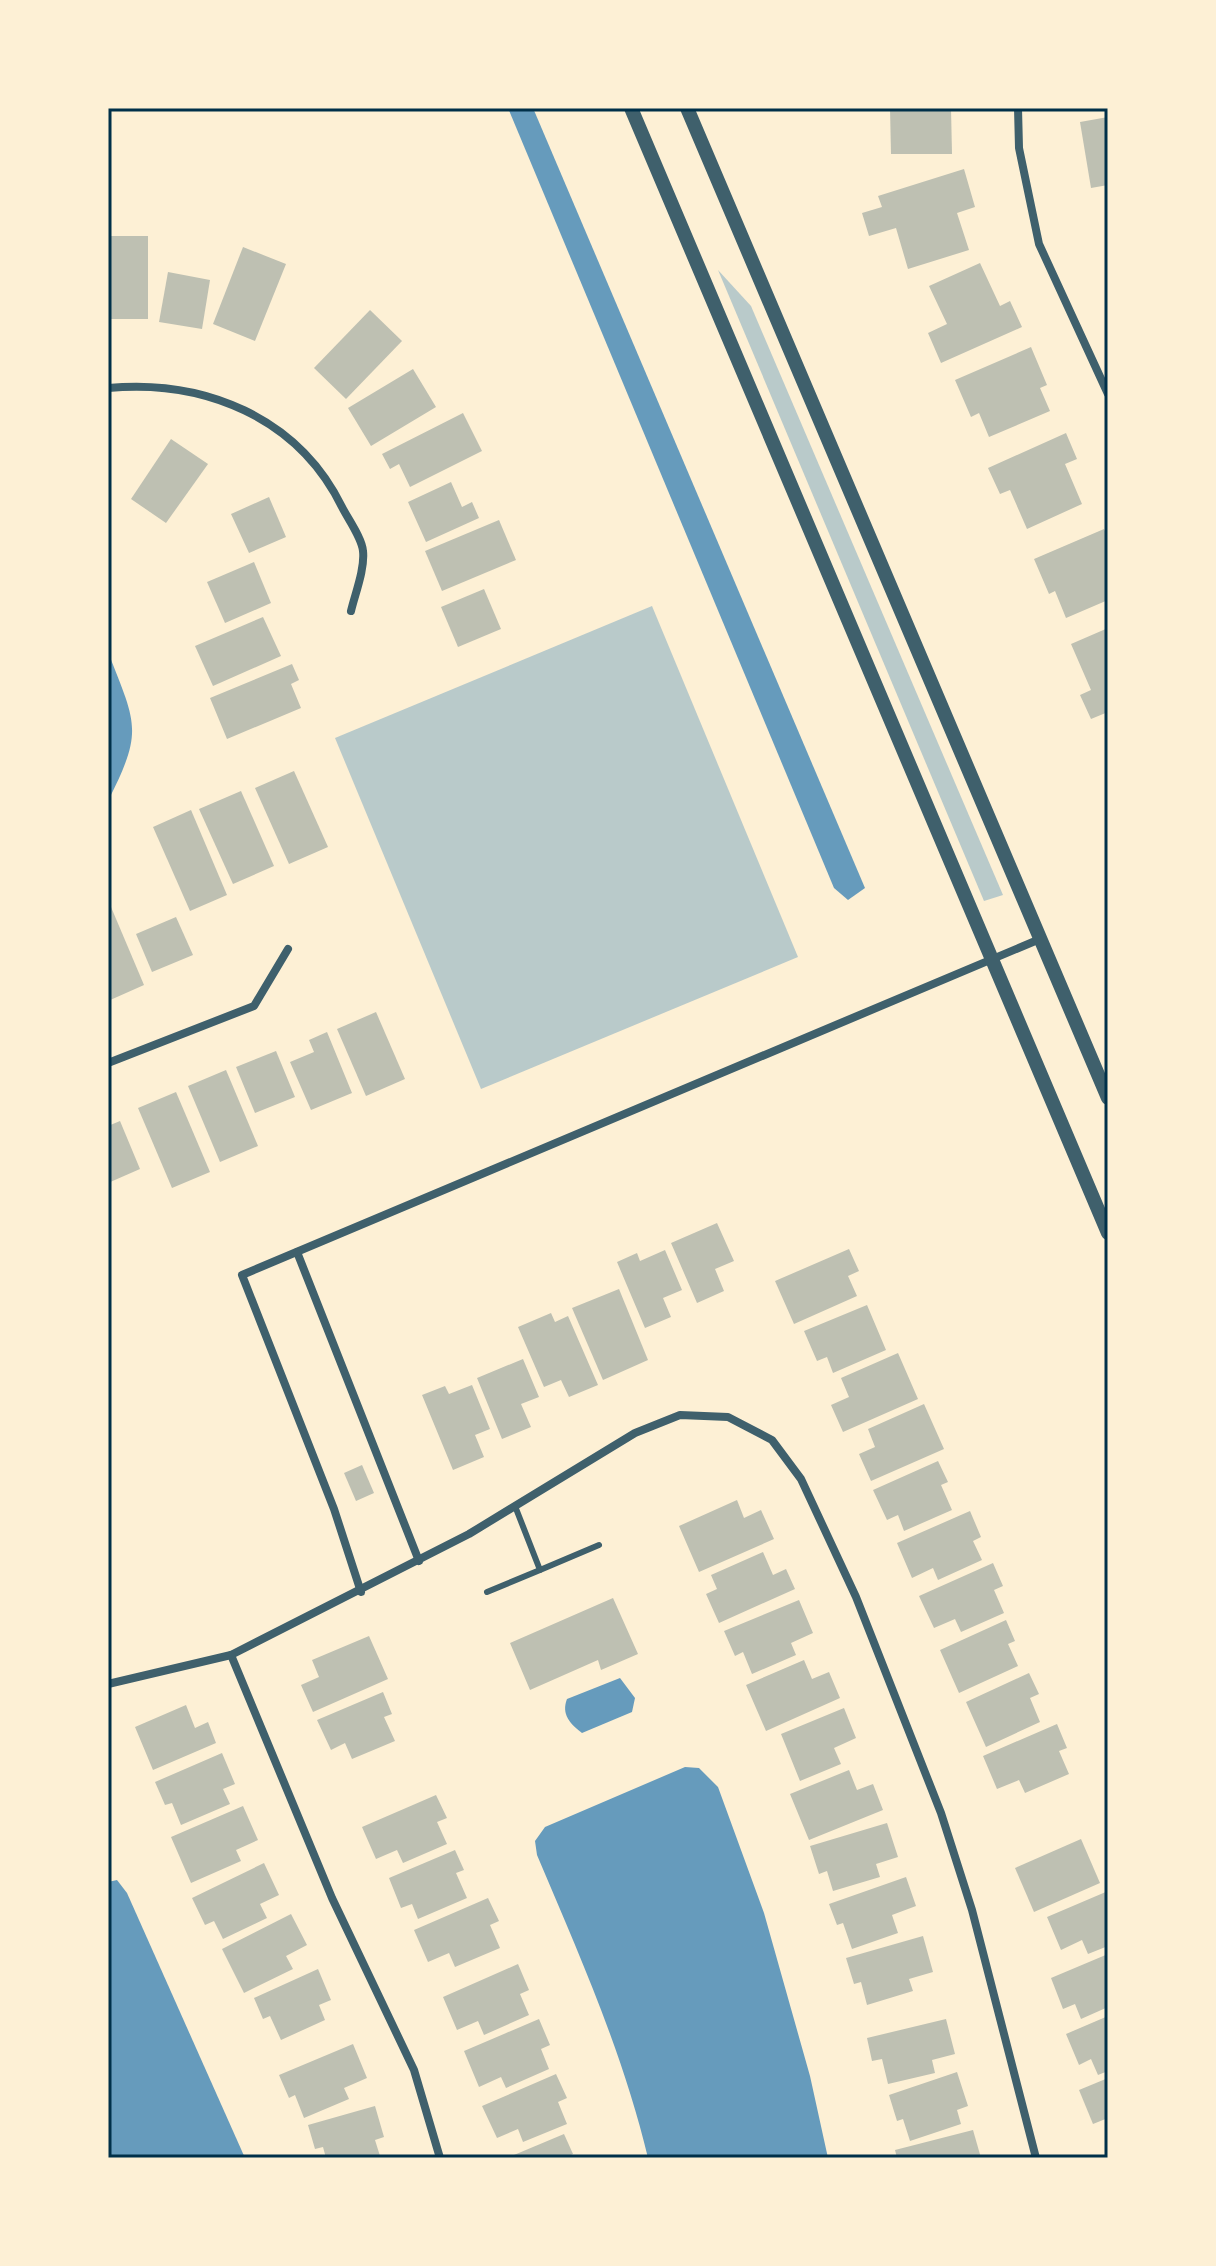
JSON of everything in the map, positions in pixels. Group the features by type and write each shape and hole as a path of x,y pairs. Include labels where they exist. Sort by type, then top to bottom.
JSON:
{"street":[{"path":"631,108 1108,1233"},
{"path":"687,108 1108,1098"},
{"path":"1018,108 1019,148 1039,244 1108,394"},
{"path":"108,388 139,385 205,394 239,406 273,425 306,453 331,484 363,551 351,611"},
{"path":"361,1592 334,1509 242,1275 1040,939"},
{"path":"108,1063 254,1006 288,949"},
{"path":"297,1252 419,1561"},
{"path":"108,1684 231,1655 419,1561 635,1433 680,1415 728,1417 772,1440 801,1479 856,1597 941,1813 968,1896 1036,2158"},
{"path":"231,1655 332,1898 414,2070 440,2158"}],"lane":[{"path":"515,1506 540,1570"},
{"path":"487,1592 599,1545"}],"shaded area":[{"path":"718,270 751,306 1003,895 984,901"},
{"path":"652,606 798,957 481,1089 335,738"}],"water":[{"path":"508,108 533,108 865,888 848,900 834,888"},
{"path":"108,652 125,696 132,727 127,758 108,801"},
{"path":"620,1678 635,1698 632,1712 582,1733 568,1718 565,1709 567,1699"},
{"path":"685,1767 699,1768 718,1787 764,1913 810,2076 828,2158 648,2158 613,2042 537,1855 535,1841 545,1827"},
{"path":"117,1880 127,1893 245,2158 111,2158 108,2149 108,1882"}],"building":[{"path":"890,108 951,108 952,154 891,154"},
{"path":"1108,117 1108,185 1091,188 1080,122"},
{"path":"964,169 975,207 957,213 969,250 908,269 896,228 869,236 862,213 882,207 878,196"},
{"path":"108,236 148,236 148,319 108,319"},
{"path":"243,247 286,264 255,341 213,324"},
{"path":"980,263 1000,306 1010,301 1022,327 941,363 928,333 947,324 929,286"},
{"path":"168,272 210,280 202,329 159,322"},
{"path":"370,310 402,341 346,399 314,368"},
{"path":"1031,347 1047,385 1040,388 1050,411 989,437 979,413 971,417 955,380"},
{"path":"413,369 436,407 371,446 348,408"},
{"path":"463,413 482,451 410,487 399,464 390,469 382,454"},
{"path":"1066,433 1077,459 1065,464 1082,504 1027,529 1010,490 1000,494 988,468"},
{"path":"171,439 208,464 166,523 131,499"},
{"path":"451,482 462,507 472,502 479,518 426,542 408,502"},
{"path":"269,497 286,537 249,553 231,514"},
{"path":"499,520 516,560 442,591 425,551"},
{"path":"1104,529 1108,537 1108,600 1066,618 1055,591 1049,594 1034,559"},
{"path":"254,562 271,603 225,623 207,582"},
{"path":"484,589 501,629 458,647 441,607"},
{"path":"263,617 281,656 213,686 195,646"},
{"path":"1108,628 1108,712 1091,719 1080,695 1091,690 1071,644"},
{"path":"292,664 299,680 291,684 301,708 227,739 210,698"},
{"path":"294,771 328,847 289,864 255,788"},
{"path":"241,791 274,866 233,884 199,809"},
{"path":"191,810 227,895 190,911 153,827"},
{"path":"111,907 144,985 108,1001 108,909"},
{"path":"176,917 193,955 152,972 136,934"},
{"path":"376,1012 405,1079 366,1096 337,1029"},
{"path":"327,1032 352,1093 311,1110 290,1062 314,1052 309,1040"},
{"path":"276,1051 295,1097 255,1113 236,1067"},
{"path":"226,1070 258,1146 220,1162 188,1086"},
{"path":"176,1092 210,1172 172,1188 138,1108"},
{"path":"120,1121 140,1169 108,1183 108,1126"},
{"path":"717,1223 734,1261 715,1269 724,1291 697,1303 671,1243"},
{"path":"849,1249 859,1271 848,1276 857,1296 794,1324 775,1281"},
{"path":"665,1250 682,1290 663,1298 671,1317 645,1328 617,1262 637,1253 640,1261"},
{"path":"619,1289 648,1360 603,1380 572,1308"},
{"path":"867,1305 886,1350 833,1373 827,1357 817,1361 804,1331"},
{"path":"551,1313 555,1322 568,1316 598,1385 569,1397 561,1380 544,1387 518,1327"},
{"path":"898,1353 918,1399 843,1432 831,1405 849,1397 841,1378"},
{"path":"523,1359 539,1397 521,1404 531,1427 502,1439 477,1378"},
{"path":"472,1385 490,1429 475,1435 484,1457 453,1470 422,1395 445,1386 449,1394"},
{"path":"924,1404 944,1449 871,1481 859,1454 875,1447 868,1429"},
{"path":"938,1461 948,1482 941,1485 952,1510 904,1531 898,1515 887,1520 873,1490"},
{"path":"362,1465 374,1493 356,1501 344,1473"},
{"path":"737,1500 744,1518 761,1510 774,1539 699,1572 679,1526"},
{"path":"970,1511 981,1537 973,1541 982,1560 938,1580 933,1568 912,1578 897,1543"},
{"path":"763,1552 773,1575 786,1569 795,1589 719,1623 706,1594 717,1589 711,1575"},
{"path":"993,1563 1003,1586 994,1590 1004,1613 961,1632 955,1619 934,1628 919,1596"},
{"path":"613,1598 638,1654 601,1670 598,1660 530,1690 510,1643"},
{"path":"799,1600 813,1633 791,1643 796,1655 752,1674 743,1652 735,1656 724,1631"},
{"path":"1006,1620 1015,1641 1008,1644 1018,1666 959,1693 940,1650"},
{"path":"369,1636 388,1679 313,1712 301,1685 319,1677 312,1660"},
{"path":"804,1660 812,1679 829,1672 840,1698 766,1731 746,1685"},
{"path":"1029,1673 1039,1694 1030,1698 1040,1722 986,1747 966,1702"},
{"path":"383,1692 392,1714 384,1717 395,1741 352,1759 345,1743 331,1750 317,1720"},
{"path":"186,1705 195,1728 208,1722 216,1743 153,1770 135,1727"},
{"path":"844,1708 856,1738 834,1748 841,1764 800,1781 781,1734"},
{"path":"1057,1724 1067,1748 1059,1751 1069,1774 1025,1793 1019,1780 997,1789 983,1756"},
{"path":"222,1753 235,1784 223,1789 230,1804 181,1825 172,1803 165,1805 155,1782"},
{"path":"849,1770 857,1790 873,1784 883,1810 809,1840 790,1794"},
{"path":"436,1795 447,1818 437,1822 447,1844 403,1863 397,1850 376,1859 362,1827"},
{"path":"243,1806 258,1840 236,1850 241,1861 191,1883 171,1837"},
{"path":"887,1823 898,1857 876,1864 880,1877 833,1891 827,1871 819,1874 810,1846"},
{"path":"1081,1839 1100,1883 1034,1912 1015,1868"},
{"path":"455,1850 464,1870 456,1873 467,1898 418,1919 412,1904 401,1908 389,1878"},
{"path":"264,1863 279,1895 260,1904 267,1918 223,1939 214,1921 205,1925 192,1898"},
{"path":"906,1877 916,1906 892,1915 898,1933 852,1949 843,1923 837,1925 829,1904"},
{"path":"1108,1891 1108,1946 1088,1954 1082,1940 1061,1950 1047,1917"},
{"path":"488,1898 499,1921 490,1925 500,1948 455,1967 449,1953 428,1962 414,1930"},
{"path":"291,1914 307,1945 286,1956 293,1969 244,1993 222,1949"},
{"path":"923,1936 933,1972 909,1979 913,1991 867,2005 861,1982 854,1984 846,1958"},
{"path":"1108,1954 1108,2007 1081,2019 1075,2004 1063,2009 1051,1978"},
{"path":"518,1964 529,1990 520,1994 529,2015 484,2035 478,2021 457,2030 443,1997"},
{"path":"318,1969 331,2000 319,2005 325,2020 281,2040 270,2016 263,2019 254,1998"},
{"path":"1108,2016 1108,2071 1098,2075 1091,2059 1079,2065 1066,2034"},
{"path":"539,2019 550,2045 541,2049 549,2069 506,2088 501,2077 479,2087 464,2051"},
{"path":"946,2019 955,2054 932,2060 935,2073 888,2084 882,2059 872,2061 867,2038"},
{"path":"353,2044 367,2078 344,2088 349,2099 304,2118 295,2095 289,2098 279,2075"},
{"path":"957,2072 968,2106 957,2110 961,2124 910,2141 903,2119 897,2121 889,2095"},
{"path":"556,2074 567,2098 558,2102 567,2124 523,2142 518,2129 497,2138 482,2106"},
{"path":"1108,2078 1108,2118 1093,2124 1079,2090"},
{"path":"375,2106 384,2137 375,2140 380,2156 326,2158 323,2147 315,2149 308,2125"},
{"path":"973,2130 981,2158 897,2158 895,2150"},
{"path":"564,2134 573,2154 565,2158 507,2158"}]}
